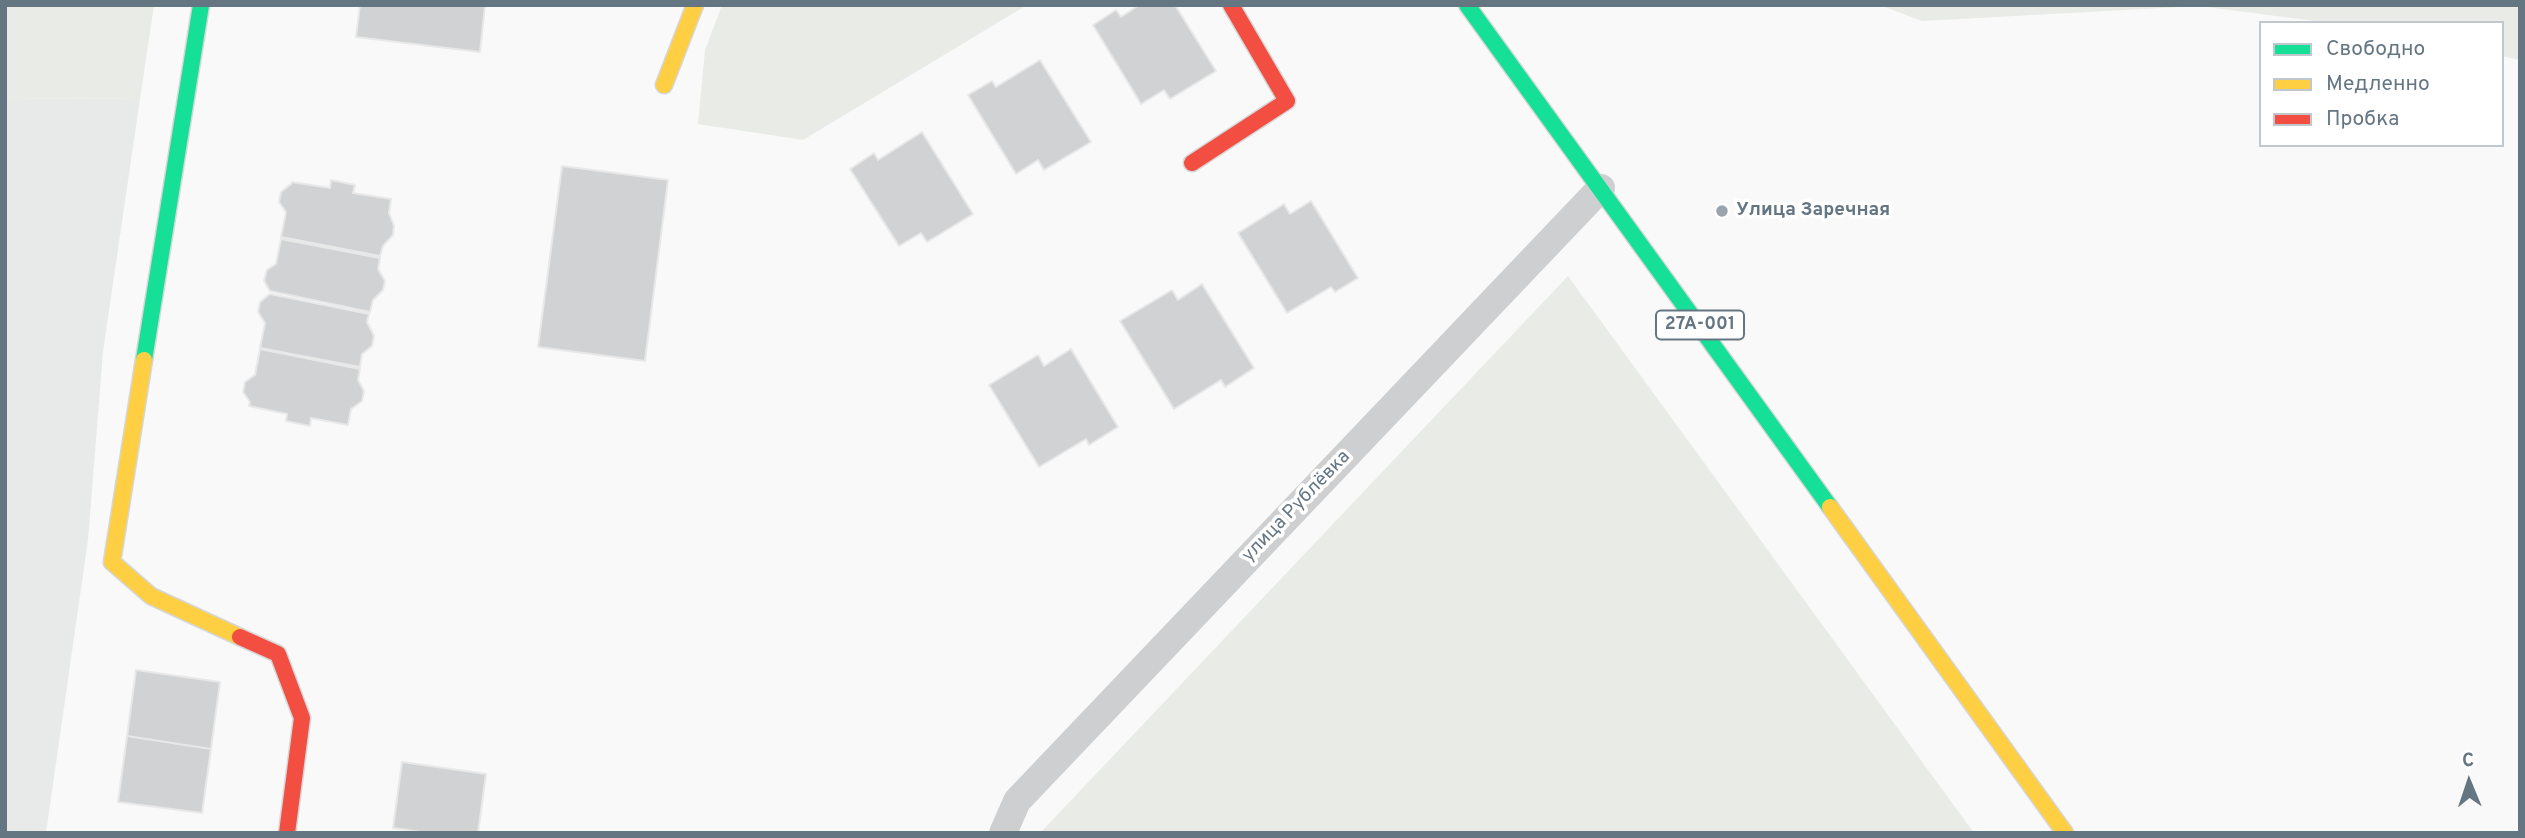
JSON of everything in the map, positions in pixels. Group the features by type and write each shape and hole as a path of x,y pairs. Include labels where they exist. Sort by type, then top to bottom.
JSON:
{"street":[{"path":"201,5 112,562 151,596 278,654 302,718 287,833"},
{"path":"664,85 695,5"},
{"path":"1192,163 1287,101 1231,5"},
{"name":"27А-001","path":"1467,5 2065,833"}],"lane":[{"name":"улица Рублёвка","path":"1003,833 1017,801 1601,188"}],"shaded area":[{"path":"5,5 154,5 140,99 5,98"},
{"path":"722,5 1027,5 803,140 698,124 705,50"},
{"path":"1880,5 2520,5 2520,60 2504,56 2504,21 2315,21 2199,6 1922,21"},
{"path":"5,98 140,99 103,352 88,540 46,833 5,833"},
{"path":"1568,276 1974,833 1040,833"}],"building":[{"path":"360,5 485,5 480,52 356,37"},
{"path":"1139,5 1175,5 1216,71 1170,99 1164,90 1141,104 1093,25 1116,10 1121,17"},
{"path":"1040,60 1091,142 1044,170 1038,160 1016,174 968,95 992,81 996,87"},
{"path":"922,132 973,214 927,242 921,233 899,246 850,169 874,153 878,160"},
{"path":"562,166 668,180 645,361 538,347"},
{"path":"331,180 355,185 353,193 391,199 389,213 394,226 393,235 383,246 380,256 281,237 286,212 279,202 281,192 292,182 330,188"},
{"path":"1311,201 1358,278 1335,292 1331,287 1287,313 1238,233 1284,204 1290,214"},
{"path":"281,239 380,258 378,269 385,281 383,290 373,300 370,312 270,291 264,281 267,270 276,264"},
{"path":"1202,284 1254,368 1225,387 1221,380 1174,409 1120,321 1172,290 1178,300"},
{"path":"270,294 369,314 367,322 374,336 372,346 362,354 360,367 260,348 265,323 258,312 260,302"},
{"path":"260,349 360,369 358,380 364,391 362,401 351,409 348,425 311,418 310,426 286,421 287,414 249,406 250,402 243,392 245,382 255,375"},
{"path":"1071,349 1118,427 1089,445 1086,439 1039,467 989,385 1038,355 1044,366"},
{"path":"136,670 220,682 211,749 127,736"},
{"path":"127,736 211,749 202,813 118,802"},
{"path":"402,762 486,774 478,833 427,833 393,828"}],"traffic: fast":[{"path":"144,360 201,5"},
{"path":"1467,5 1830,507"}],"traffic: slow":[{"path":"664,85 695,5"},
{"path":"144,360 112,562 151,596 240,637"},
{"path":"1830,507 2065,833"}],"traffic: jam":[{"path":"1192,163 1287,101 1231,5"},
{"path":"240,637 278,654 302,718 287,833"}],"place":[{"name":"Улица Заречная","path":"1722,211"}]}
